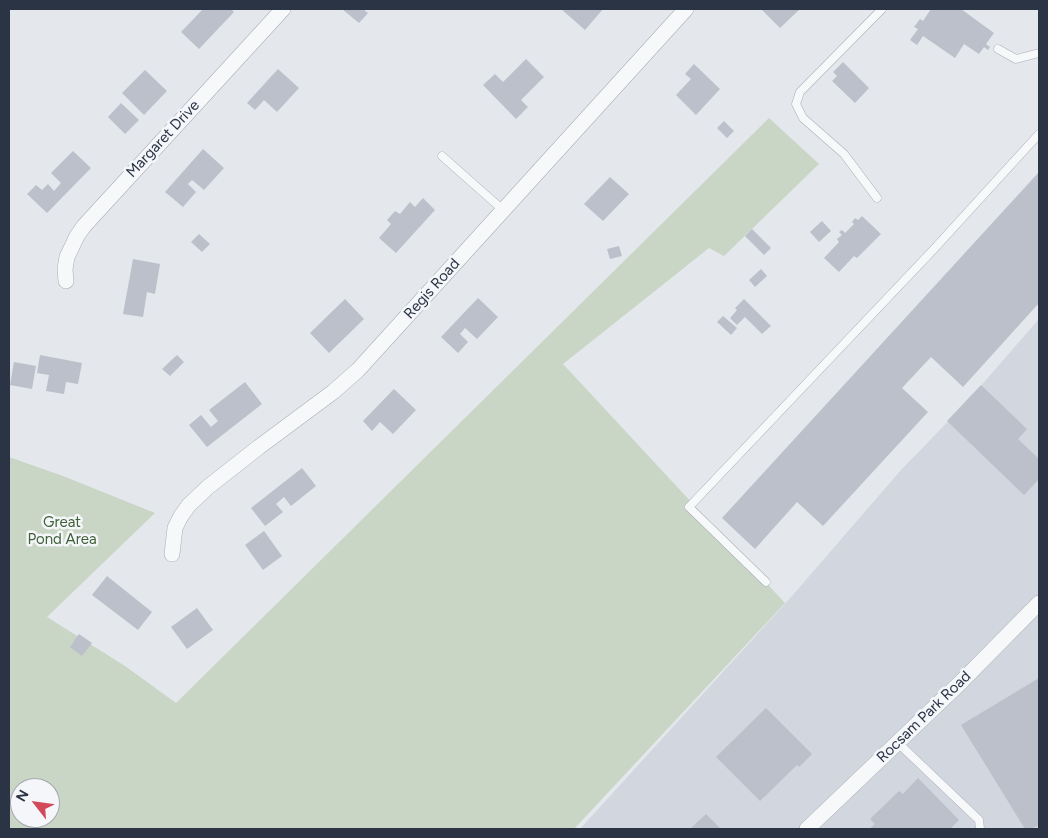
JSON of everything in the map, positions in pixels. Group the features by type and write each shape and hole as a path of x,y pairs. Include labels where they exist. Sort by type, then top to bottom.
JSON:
{"street":[{"name":"Margaret Drive","path":"66,281 65,269 67,258 77,236 88,221 283,9"},
{"name":"Regis Road","path":"172,554 175,528 181,516 198,496 358,370 686,9"},
{"name":"Rocsam Park Road","path":"807,829 961,682 1039,603"}],"lane":[{"path":"877,198 844,154 803,118 796,104 800,92 882,9"},
{"path":"998,49 1016,58 1039,53"},
{"path":"766,582 689,507 934,249 1039,134"},
{"path":"442,156 503,210"},
{"path":"897,742 972,812 979,820 980,829"}],"shaded area":[{"path":"1039,319 1039,829 580,829 792,596 901,470 966,403"}],"green space":[{"name":"Great Pond Area","path":"769,118 819,164 724,256 709,248 563,364 785,603 574,829 9,829 9,457 63,476 155,513 47,617 125,666 176,703"}],"building":[{"path":"203,9 231,9 234,12 199,49 181,32"},
{"path":"342,9 363,9 368,13 359,23"},
{"path":"561,9 603,9 585,30"},
{"path":"761,9 800,9 780,28"},
{"path":"931,9 961,9 994,33 986,44 990,47 988,50 984,47 979,54 964,44 955,58 923,36 917,45 910,40 918,29 914,27 920,19 923,21"},
{"path":"526,59 544,77 521,100 528,107 516,119 483,85 495,74 503,82"},
{"path":"843,62 869,88 855,103 832,81 837,76 833,72"},
{"path":"694,64 720,89 696,115 676,95 691,79 685,74"},
{"path":"278,69 299,88 277,112 264,100 255,110 247,103"},
{"path":"145,70 167,91 144,115 122,93"},
{"path":"121,103 139,120 125,134 108,117"},
{"path":"724,121 734,131 727,138 717,128"},
{"path":"203,149 224,168 204,190 192,180 188,184 196,192 183,207 165,192"},
{"path":"73,151 91,168 47,213 27,194 36,185 42,190 48,184 54,191 61,183 51,173"},
{"path":"1039,172 1039,303 963,387 931,357 902,388 928,412 823,526 797,502 755,549 722,518"},
{"path":"610,177 629,194 603,221 584,204"},
{"path":"423,198 435,210 396,253 379,238 391,224 387,220 395,211 400,214 410,202 415,207"},
{"path":"862,216 881,234 857,258 854,256 839,272 824,258 839,242 837,239 842,235 839,232 842,230 845,233 854,224 852,222 855,218 858,220"},
{"path":"822,221 831,231 819,242 810,232"},
{"path":"752,229 771,248 764,255 745,236"},
{"path":"199,234 210,244 202,252 191,242"},
{"path":"619,246 622,256 610,259 607,249"},
{"path":"133,259 160,264 155,294 147,292 143,317 123,314"},
{"path":"761,269 767,276 755,287 749,280"},
{"path":"478,298 498,317 477,339 465,328 460,334 468,342 458,353 441,337"},
{"path":"345,299 364,319 329,353 310,333"},
{"path":"744,299 771,326 762,334 745,317 737,325 730,318 737,310 735,308"},
{"path":"723,316 737,328 731,335 717,322"},
{"path":"40,355 82,363 78,384 66,382 64,394 46,391 49,375 37,373"},
{"path":"177,355 184,362 170,376 162,369"},
{"path":"14,362 36,366 32,389 10,385"},
{"path":"245,382 262,404 207,447 189,425 201,415 211,427 218,421 209,410"},
{"path":"981,385 1027,429 1018,439 1039,459 1039,479 1024,495 947,421"},
{"path":"394,389 416,410 393,434 380,422 372,431 363,421"},
{"path":"302,468 316,486 291,506 284,497 276,504 283,512 265,526 251,508"},
{"path":"264,531 282,556 263,570 245,545"},
{"path":"107,576 152,612 138,630 92,595"},
{"path":"197,608 213,630 187,649 171,627"},
{"path":"79,634 92,643 82,656 70,647"},
{"path":"1039,678 1039,825 1031,829 1025,829 961,725"},
{"path":"766,708 812,754 799,767 797,765 760,801 716,757"},
{"path":"918,778 959,820 950,829 869,829 875,824 870,819 899,791 903,794"},
{"path":"706,814 721,829 690,829"}]}
